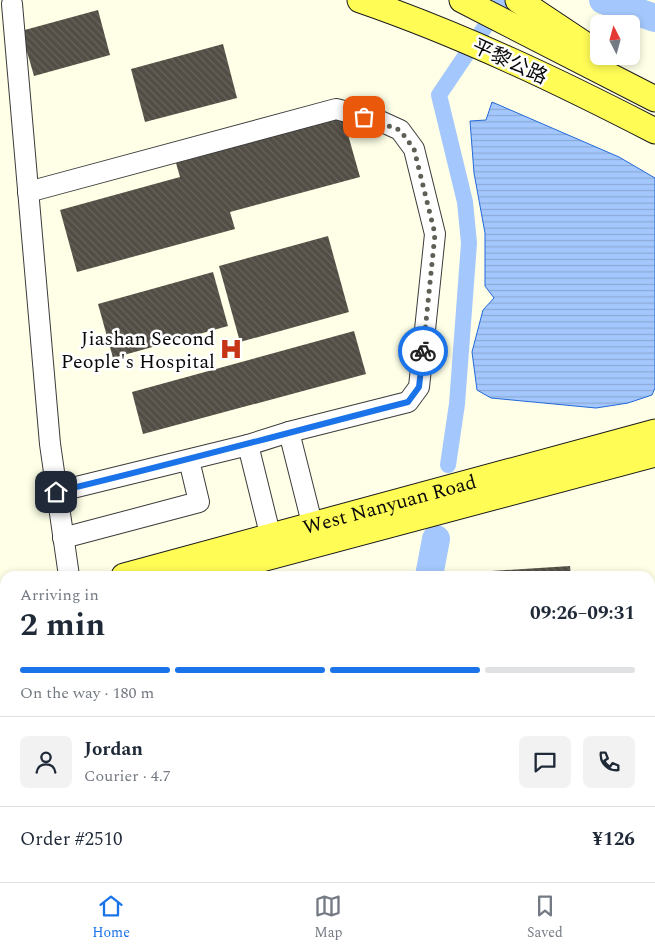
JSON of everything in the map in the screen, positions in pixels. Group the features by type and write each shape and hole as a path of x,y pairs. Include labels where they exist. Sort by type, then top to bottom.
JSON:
{"main road":[{"name":"平黎公路","path":"360,0 422,21 602,103 655,131"},
{"name":"平黎公路","path":"462,0 655,97"},
{"path":"523,2 590,48"},
{"name":"平黎公路","path":"614,65 655,97"},
{"name":"West Nanyuan Road","path":"315,535 655,432"},
{"name":"West Nanyuan Road","path":"149,571 274,546 655,454"},
{"name":"West Nanyuan Road","path":"211,571 274,546"}],"lane":[{"path":"12,4 56,492 68,571"},
{"path":"28,192 336,109 378,120 400,130 414,149 435,234 419,387 408,402 289,432 248,445 56,492"},
{"path":"289,432 315,535"},
{"path":"248,445 274,546"},
{"path":"63,538 199,502 189,460"}],"water":[{"path":"492,102 619,157 655,178 655,388 652,395 628,403 596,408 491,398 477,390 472,352 483,310 494,298 485,286 485,233 474,173 470,121 486,120"}],"building":[{"path":"98,10 110,55 34,76 21,31"},
{"path":"223,44 237,98 145,122 131,69"},
{"path":"343,117 360,177 230,212 235,229 77,272 60,210 180,177 176,163"},
{"path":"328,236 349,312 240,342 219,266"},
{"path":"213,272 228,326 113,358 98,304"},
{"path":"354,331 366,374 143,434 132,392"},
{"path":"570,566 570,571 492,571"}],"waterway":[{"path":"448,465 457,404 469,243 465,202 439,95 503,0"},
{"path":"603,0 655,18"},
{"path":"430,571 436,539"}],"way so far":[{"path":"364,117 378,120 400,130 414,149 435,234 423,351"}],"place":[{"name":"Jiashan Second People's Hospital","path":"231,349"}],"route":[{"path":"56,492 248,445 289,432 408,402 419,387 423,351"}]}
